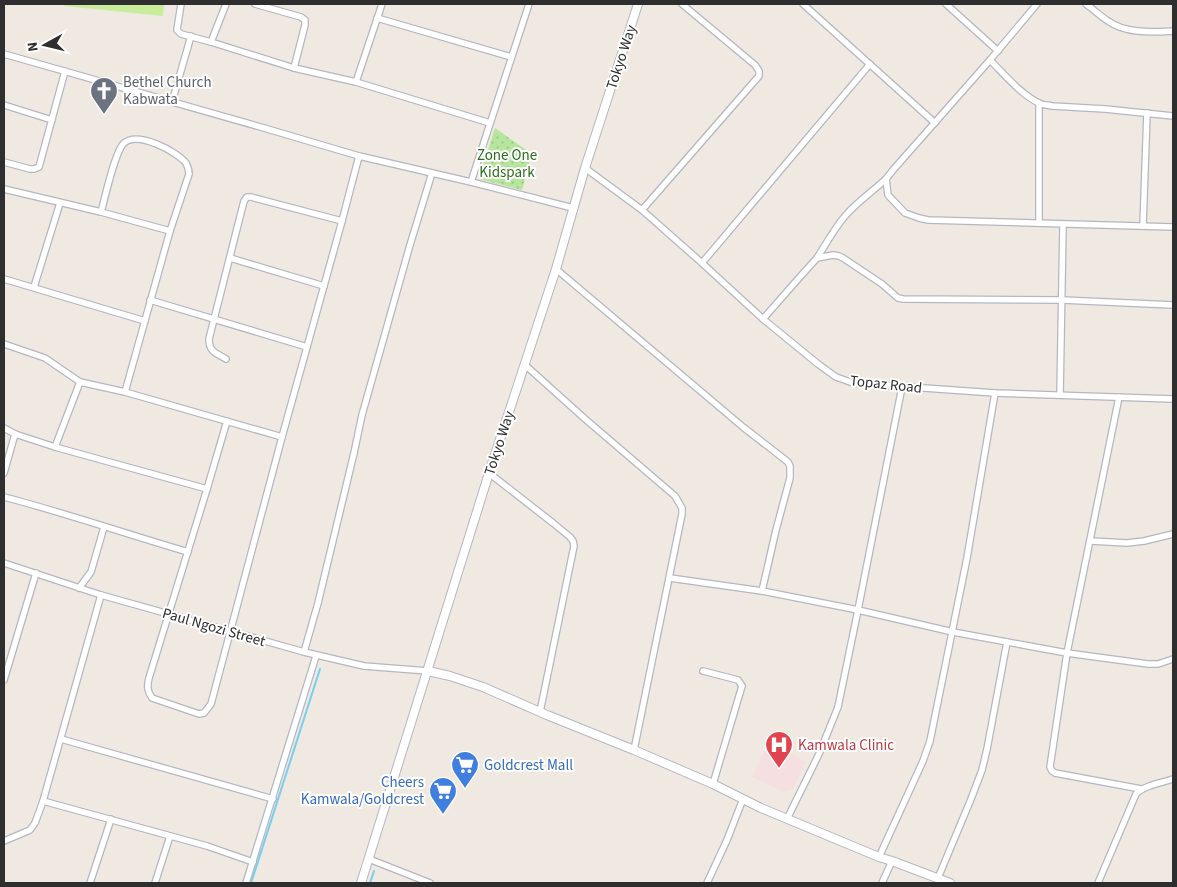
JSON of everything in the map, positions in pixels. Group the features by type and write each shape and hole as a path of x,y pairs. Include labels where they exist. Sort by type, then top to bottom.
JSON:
{"main road":[{"name":"Tokyo Way","path":"361,883 638,4"},
{"path":"428,672 450,676 483,687 713,784 787,819 879,857 950,883"}],"street":[{"path":"181,4 177,30 181,34 294,68 356,82 433,104 490,123"},
{"path":"210,42 226,4"},
{"path":"255,4 273,8 305,20 294,68"},
{"path":"356,82 382,4"},
{"path":"470,182 528,4"},
{"path":"642,210 759,76 759,71 755,65 682,4"},
{"path":"803,4 935,122"},
{"path":"946,4 998,51"},
{"path":"763,319 817,258 845,217 857,204 886,180 1037,4"},
{"path":"1086,4 1109,22 1122,28 1144,31 1173,31"},
{"path":"377,18 511,57"},
{"path":"172,102 191,36"},
{"path":"4,54 359,156 574,208"},
{"path":"990,60 1023,92 1039,103 1052,106 1173,116"},
{"path":"702,263 870,64"},
{"path":"4,164 30,169 39,167 65,70"},
{"path":"1039,103 1039,223"},
{"path":"4,105 52,120"},
{"path":"1143,226 1147,113"},
{"path":"101,212 115,160 124,142 131,139 160,144 174,152 186,164 189,174 170,231 125,392"},
{"path":"226,421 147,686 148,693 152,698 199,714 204,713 211,704 359,156"},
{"name":"Topaz Road","path":"585,168 642,210 763,319 836,378 853,383 995,393 1173,399"},
{"path":"304,652 318,603 362,416 432,173"},
{"path":"886,180 888,195 906,213 928,220 1173,227"},
{"path":"4,189 170,231"},
{"path":"226,359 212,351 209,346 244,201 247,197 342,221"},
{"path":"34,287 60,203"},
{"path":"1060,395 1063,224"},
{"path":"817,258 839,256 882,284 898,298 903,299 1062,300 1173,305"},
{"path":"230,258 324,286"},
{"path":"556,269 743,428 788,462 790,478 762,591"},
{"path":"4,278 145,322"},
{"path":"150,300 307,347"},
{"path":"4,344 45,358 80,382 125,392 282,437"},
{"path":"524,364 678,500 682,508 670,578 634,750"},
{"path":"56,447 80,382"},
{"path":"787,819 819,754 838,707 902,386"},
{"path":"879,857 927,750 969,549 995,393"},
{"path":"1120,397 1066,653 1050,767 1055,773 1141,789"},
{"path":"4,428 15,434 56,447 207,489"},
{"path":"4,473 15,434"},
{"path":"489,473 573,541 574,546 540,712"},
{"path":"4,497 188,552"},
{"path":"79,588 91,572 104,527"},
{"path":"1090,541 1127,544 1144,542 1173,534"},
{"name":"Paul Ngozi Street","path":"4,563 101,595 316,656 364,666 428,672"},
{"path":"4,680 36,573"},
{"path":"670,578 762,591 858,610 953,632 1066,653 1148,664 1158,664 1173,659"},
{"path":"4,841 30,830 35,823 101,595"},
{"path":"938,878 982,770 1007,642"},
{"path":"246,883 316,656"},
{"path":"703,671 738,680 742,686 713,784"},
{"path":"61,738 272,799"},
{"path":"1098,883 1136,794 1141,789 1173,779"},
{"path":"707,883 743,799"},
{"path":"43,800 208,846 253,862"},
{"path":"90,883 111,819"},
{"path":"156,883 170,836"},
{"path":"369,859 430,883"},
{"path":"882,883 892,861"}],"shaded area":[{"name":"Kamwala Clinic","path":"769,742 806,762 793,789 784,792 752,777"}],"green space":[{"path":"64,4 164,4 163,16 64,6"},
{"name":"Zone One Kidspark","path":"495,128 532,154 522,190 479,179"}],"waterway":[{"path":"251,883 320,669"},
{"path":"370,883 374,871"}],"place":[{"name":"Bethel Church Kabwata","path":"104,115"},
{"name":"Kamwala Clinic","path":"779,769"},
{"name":"Goldcrest Mall","path":"465,789"},
{"name":"Cheers Kamwala/Goldcrest","path":"443,815"}]}
